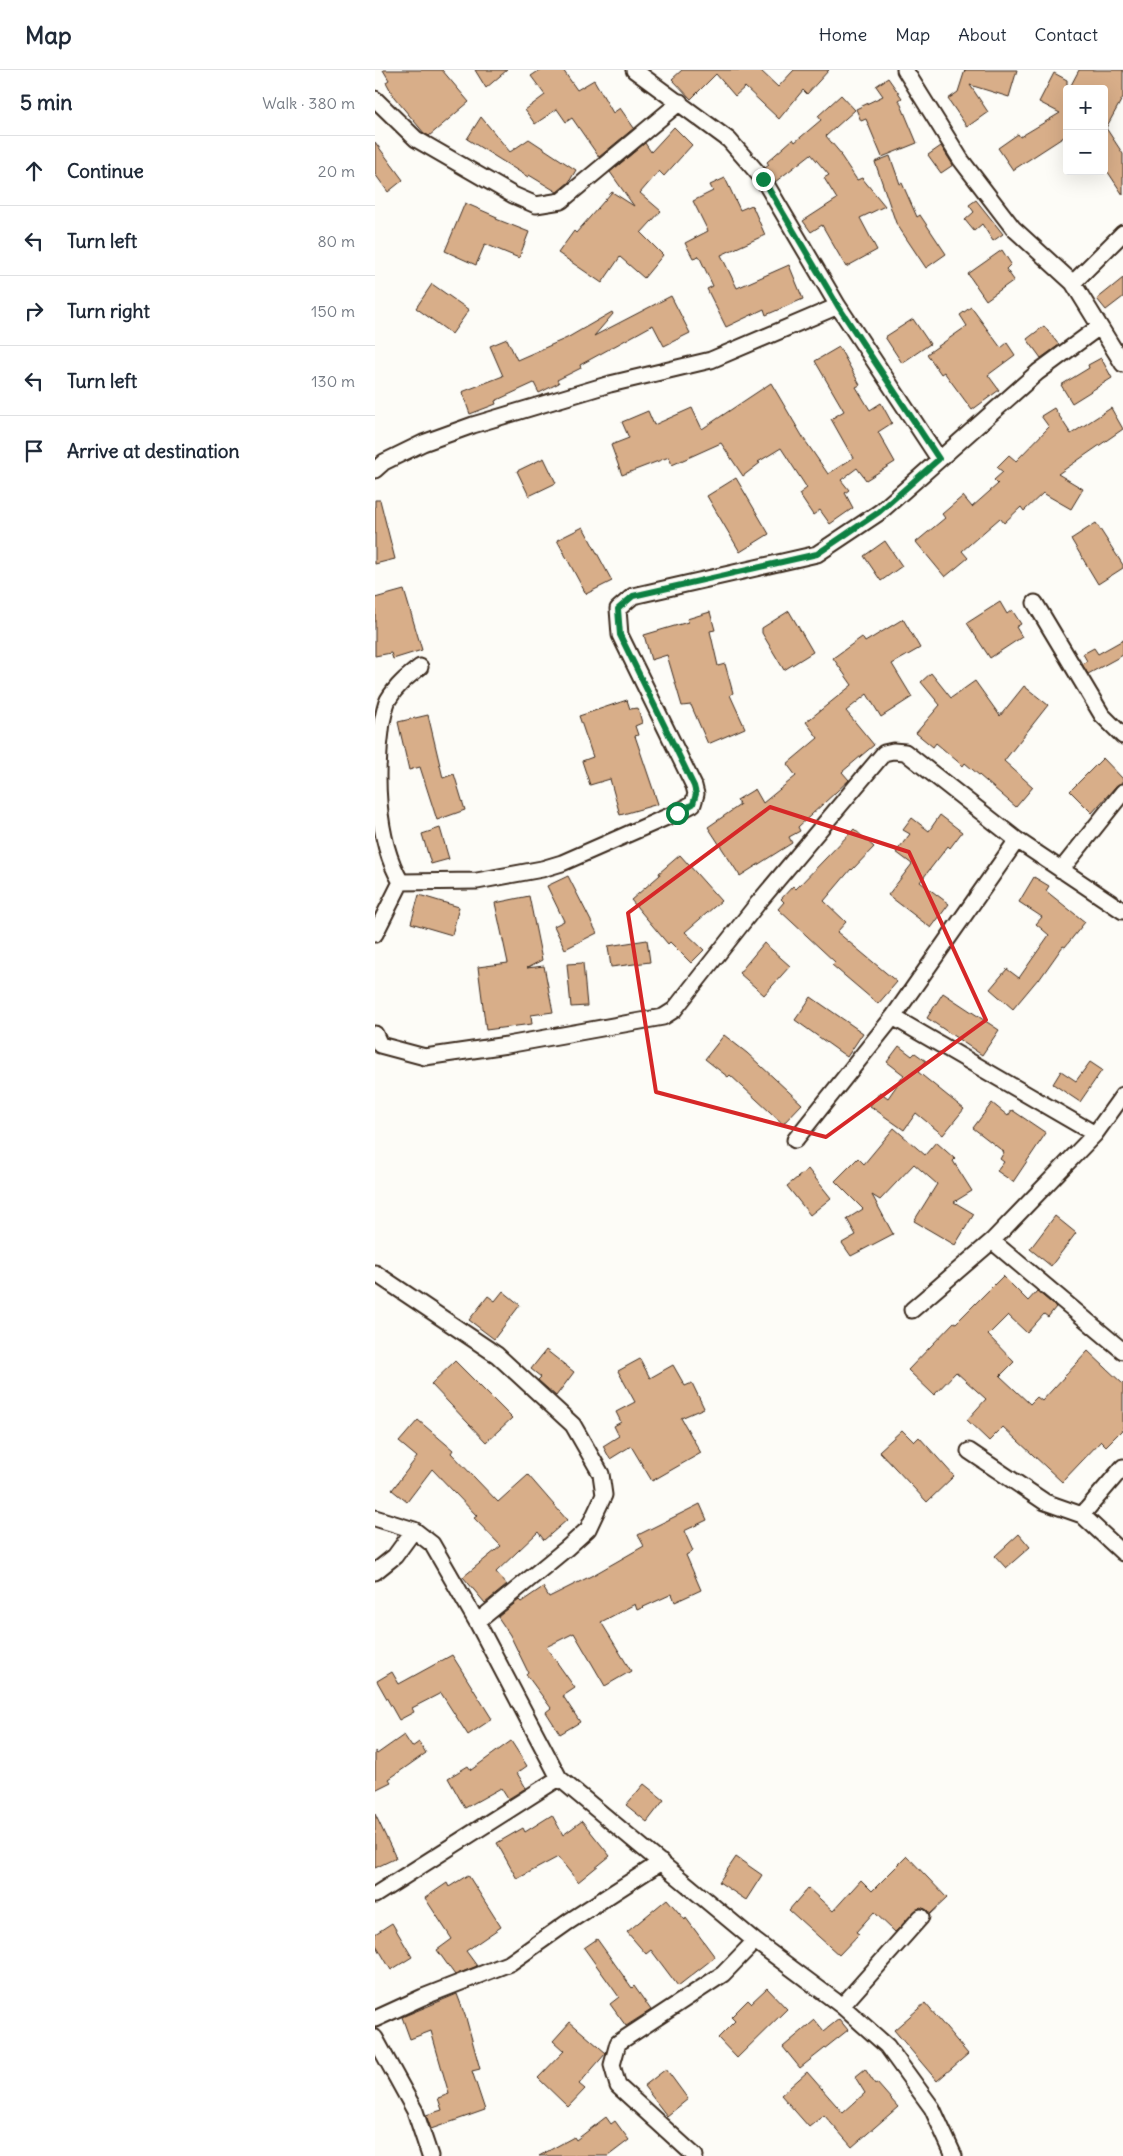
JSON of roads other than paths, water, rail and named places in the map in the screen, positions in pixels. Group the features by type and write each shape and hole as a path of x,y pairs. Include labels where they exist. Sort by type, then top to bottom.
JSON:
{"street":[{"path":"634,70 680,102 729,140 763,179 838,306 939,459"},
{"path":"905,70 961,160 1013,228 1073,283 1099,328 1123,364"},
{"path":"375,99 416,139 513,195 536,205 561,201 680,102"},
{"path":"1073,283 1123,233"},
{"path":"375,470 384,462 423,443 473,425 610,384 711,360 838,306"},
{"path":"401,882 477,881 549,867 677,813 693,804 696,794 694,786 620,635 618,609 633,596 817,554 879,512 1037,372 1099,328"},
{"path":"1035,603 1102,715 1123,736"},
{"path":"401,882 392,867 378,816 377,740 387,702 399,683 420,667"},
{"path":"375,1034 380,1045 425,1057 507,1045 663,1017 674,1010 758,903 883,753 893,751 905,752 1017,840 1123,911"},
{"path":"1061,870 1123,792"},
{"path":"795,1140 893,1017 1017,840"},
{"path":"375,934 401,882"},
{"path":"893,1017 1095,1134"},
{"path":"912,1310 992,1241 1095,1134 1123,1096"},
{"path":"992,1241 1123,1351"},
{"path":"375,1273 497,1355 573,1425 601,1474 604,1495 588,1529 477,1622"},
{"path":"969,1451 1045,1502 1082,1515 1123,1553"},
{"path":"1082,1515 1123,1467"},
{"path":"375,1518 414,1530 432,1544 477,1622 559,1778 755,1940 842,2006 887,2046 933,2108 954,2156"},
{"path":"375,1572 395,1556 414,1530"},
{"path":"375,1895 559,1778"},
{"path":"375,2019 423,1997 510,1963 568,1922 661,1862"},
{"path":"842,2006 921,1917"},
{"path":"695,2156 618,2086 612,2065 618,2043 723,1974 755,1940"},
{"path":"375,2038 415,2111 430,2156"}]}
